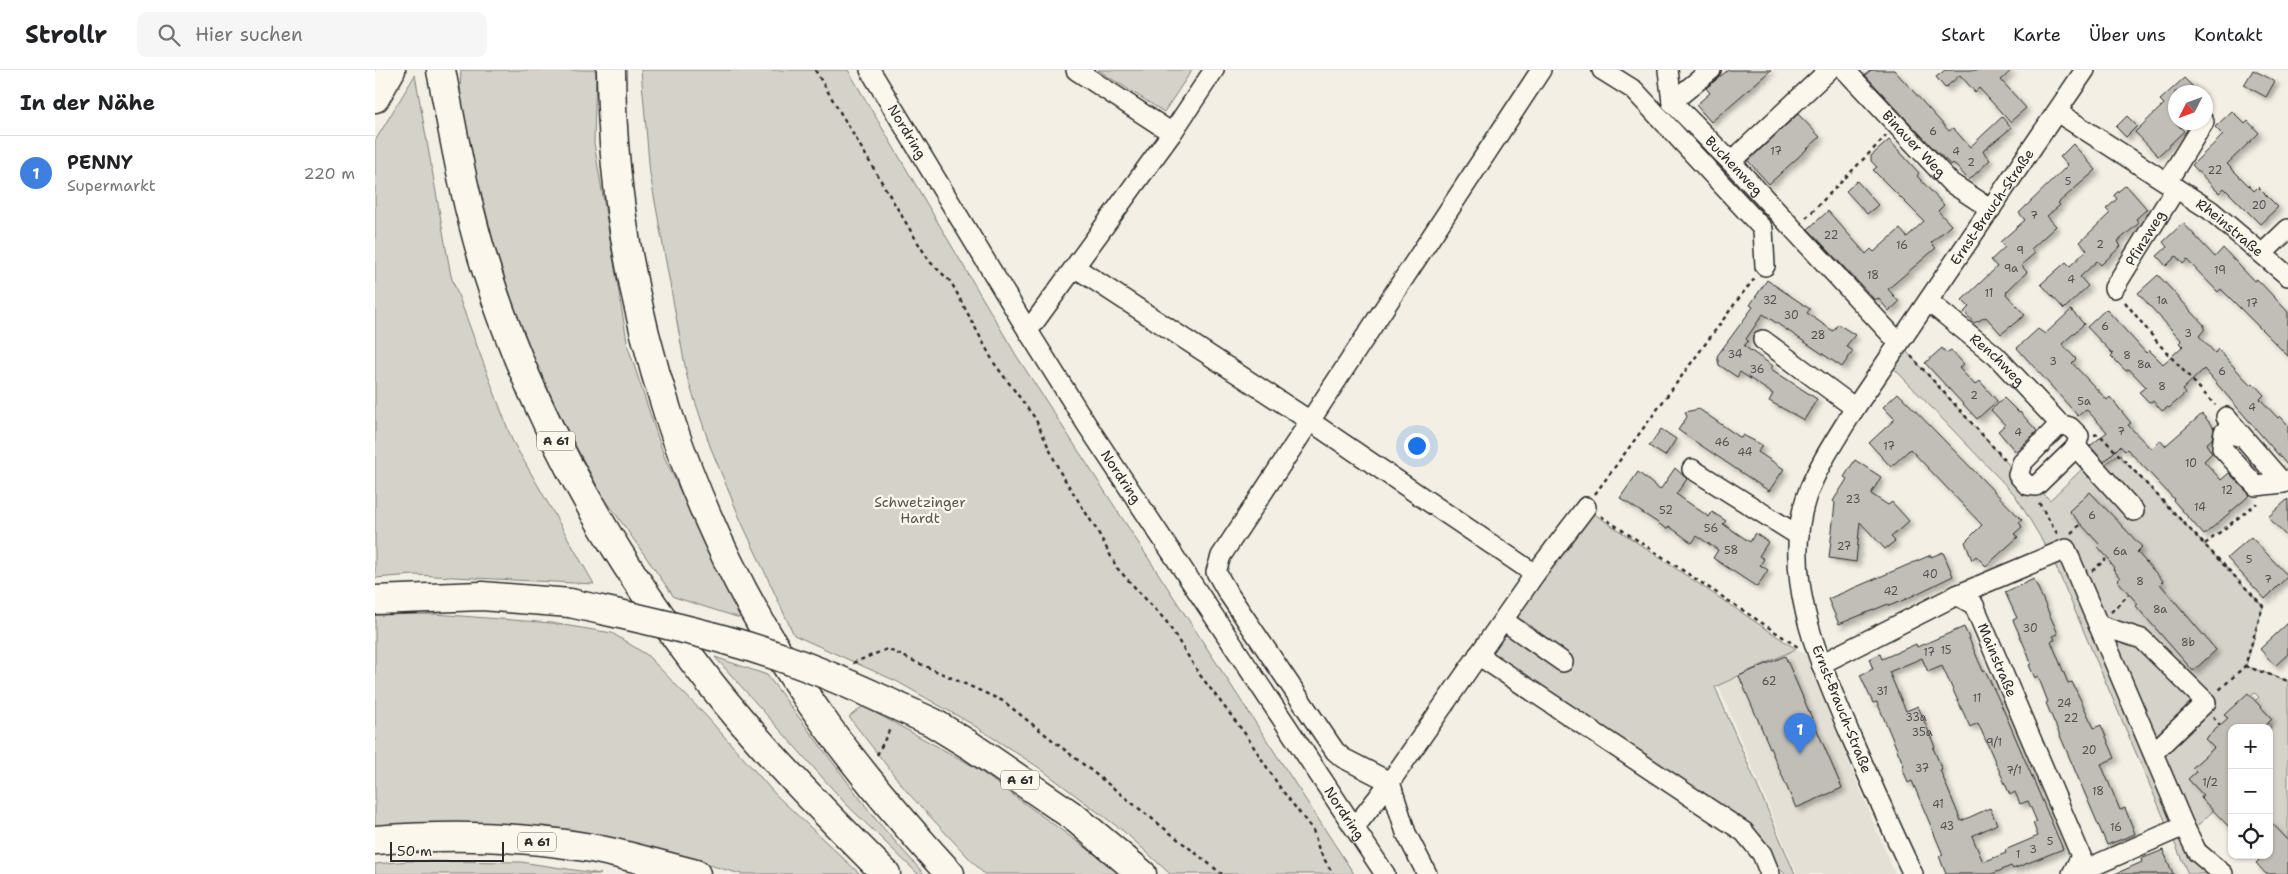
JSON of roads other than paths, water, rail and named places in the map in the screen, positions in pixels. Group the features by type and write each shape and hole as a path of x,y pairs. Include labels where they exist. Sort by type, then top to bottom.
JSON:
{"highway":[{"path":"375,98 391,70"},
{"name":"A 61","path":"441,70 454,139 486,271 527,381 555,439 616,548 711,684 777,761 886,874"},
{"path":"611,70 613,125 620,206 637,304 666,408 698,495 732,569 795,679 827,726 860,768 950,874"},
{"name":"A 61","path":"375,600 482,596 570,603 730,641 795,663 891,712 932,722 971,746 1074,816 1142,874"},
{"name":"A 61","path":"375,840 467,838 523,840 584,847 696,874"}],"street":[{"name":"Nordring","path":"870,70 1028,331 1137,501 1385,874"},
{"path":"1076,70 1172,133"},
{"path":"1028,331 1076,268 1172,133 1214,70"},
{"path":"1427,874 1407,833 1390,782 1335,752 1228,594 1216,572 1221,556 1541,70"},
{"path":"1602,70 1634,90 1763,229 1765,266"},
{"path":"1668,70 1672,102"},
{"path":"1672,102 1711,70"},
{"path":"1731,162 1829,70"},
{"name":"Binauer Weg","path":"1845,70 1898,124 1951,183 1991,209"},
{"name":"Ernst-Brauch-Straße","path":"1913,874 1887,820 1821,664 1804,606 1799,570 1799,536 1810,490 1821,466 1855,408 2085,70"},
{"name":"Buchenweg","path":"1672,102 1731,162 1899,343"},
{"name":"Rheinstraße","path":"2057,112 2210,210 2288,276"},
{"path":"2171,185 2200,130"},
{"name":"Pfinzweg","path":"2114,288 2171,185"},
{"path":"2263,254 2288,229"},
{"path":"1076,268 1310,421 1535,574"},
{"name":"Renchweg","path":"1928,301 1996,356 2060,424 2070,427 2078,442 2135,511"},
{"path":"1763,340 1855,408"},
{"path":"2226,417 2242,437 2286,481"},
{"path":"2060,424 2022,463 2018,474 2027,485 2036,486 2078,442"},
{"path":"1692,469 1799,536"},
{"path":"1355,827 1390,782 1535,574 1586,506"},
{"path":"1821,664 1957,594 2066,549 2184,826 2197,852 2223,874"},
{"name":"Mainstraße","path":"1957,594 1975,604 2081,856 2073,874"},
{"path":"1503,620 1563,662"},
{"path":"2098,625 2142,639 2206,702 2154,752"},
{"path":"1478,655 1744,832 1762,854 1770,874"},
{"path":"2073,874 2184,826"}],"place":[{"name":"PENNY","path":"1800,754"}],"park label":[{"name":"Schwetzinger Hardt","path":"920,510"}]}
